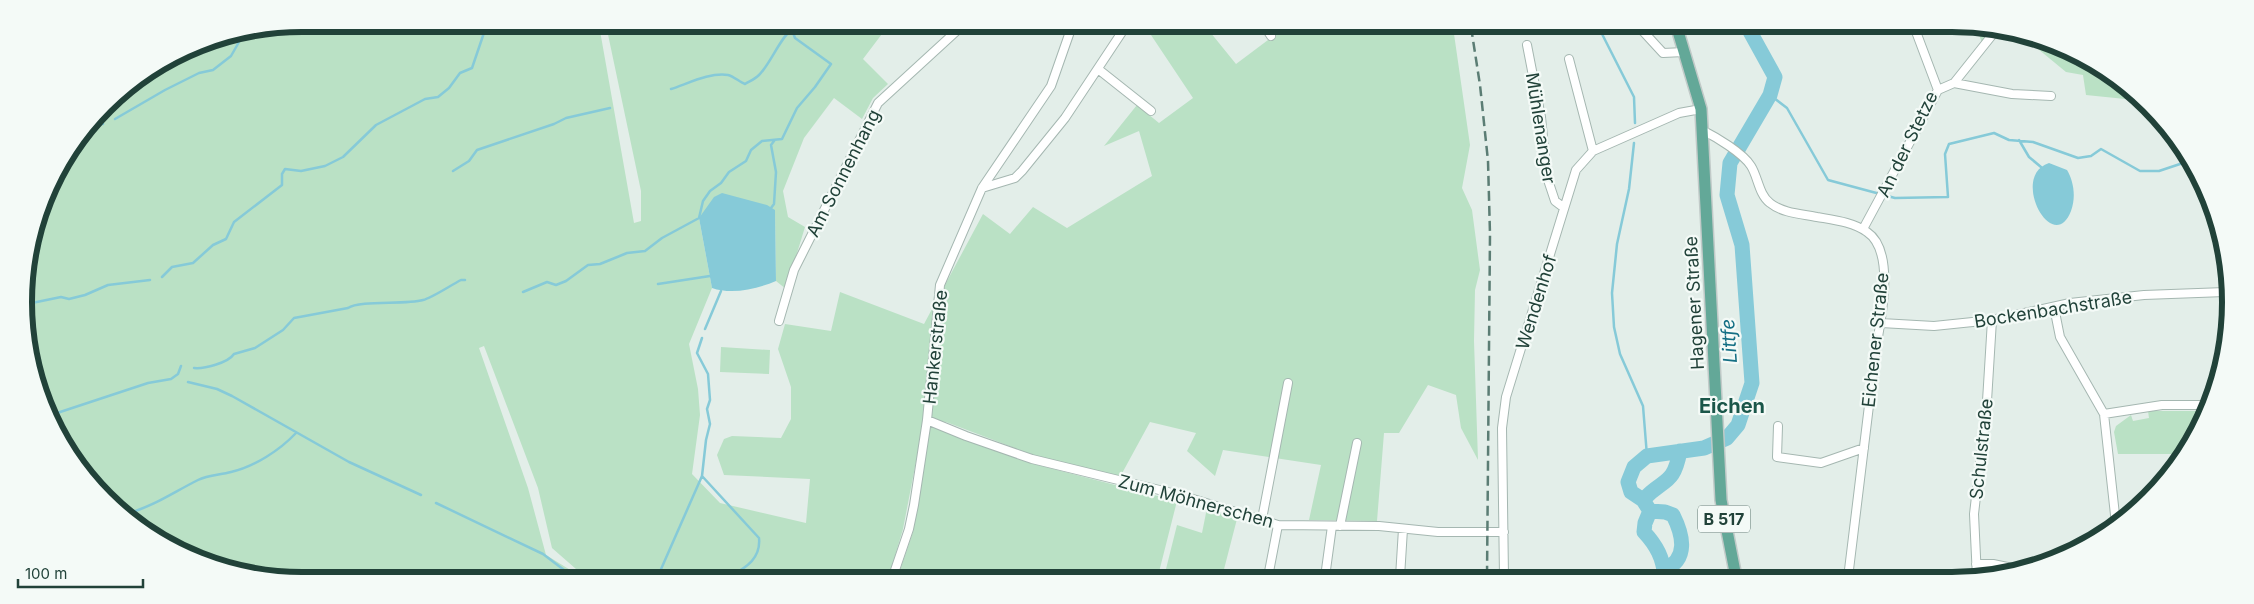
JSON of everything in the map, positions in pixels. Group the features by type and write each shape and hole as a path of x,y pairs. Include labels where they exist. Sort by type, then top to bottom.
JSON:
{"main road":[{"name":"Hagener Straße","path":"1678,32 1701,109 1718,459 1721,500 1735,572"}],"street":[{"name":"Am Sonnenhang","path":"779,321 794,270 878,103 955,32"},
{"name":"Hankerstraße","path":"894,572 909,529 927,420 940,285 982,188 1051,86 1070,32"},
{"path":"982,188 1014,178 1022,171 1065,118 1122,32"},
{"path":"1268,32 1271,36"},
{"path":"1644,32 1663,53 1684,52"},
{"name":"An der Stetze","path":"1863,229 1938,90 1916,32"},
{"path":"1938,90 1954,83 1992,36"},
{"name":"Mühlenanger","path":"1527,45 1541,117 1547,177 1555,201 1563,207"},
{"path":"1569,59 1593,150"},
{"path":"1098,69 1150,111"},
{"path":"1954,83 2012,94 2051,96"},
{"name":"Wendenhof","path":"1504,572 1502,428 1506,398 1538,301 1563,207 1576,170 1593,150 1679,113 1701,109"},
{"name":"Eichener Straße","path":"1702,130 1718,138 1751,166 1769,202 1786,210 1849,223 1863,229 1874,237 1882,252 1884,271 1881,322 1876,348 1849,572"},
{"name":"Bockenbachstraße","path":"1881,322 1934,326 1992,320 2054,307 2144,294 2221,292"},
{"path":"2054,307 2060,337 2104,414 2115,517"},
{"name":"Schulstraße","path":"1976,570 1974,514 1987,401 1992,320"},
{"path":"1262,519 1288,383"},
{"path":"2104,414 2162,405 2201,405"},
{"name":"Zum Möhnerschen","path":"927,420 1032,459 1180,495 1278,524 1438,532 1504,532"},
{"path":"1778,426 1778,457 1821,463 1864,448"},
{"path":"1325,572 1357,443"},
{"path":"1269,572 1278,524"},
{"path":"1400,572 1403,529"},
{"path":"1976,564 2004,566"}],"green space":[{"path":"302,32 600,32 634,223 641,221 641,191 607,32 883,32 863,59 888,84 873,98 862,119 834,98 804,138 783,191 788,217 805,227 786,289 776,281 775,210 699,218 712,288 689,344 698,389 700,415 692,474 720,503 806,523 810,479 724,475 717,455 724,439 732,436 781,438 791,419 791,387 778,349 785,324 831,331 840,292 924,324 983,214 1010,234 1033,207 1067,228 1152,176 1139,131 1104,146 1137,105 1159,123 1193,98 1149,32 1210,32 1236,64 1276,34 1275,32 1454,32 1470,145 1462,188 1472,210 1480,270 1475,290 1474,341 1478,460 1461,428 1456,395 1428,385 1399,433 1384,433 1377,521 1309,520 1321,465 1223,450 1215,476 1187,451 1196,433 1150,422 1120,477 1033,455 946,422 924,420 903,529 890,572 579,572 552,548 538,488 484,346 479,348 528,488 546,555 574,572 302,572 267,569 215,557 183,544 152,526 111,493 78,452 53,405 38,355 32,302 38,249 53,199 78,152 111,111 152,78 183,60 215,47 267,35"},
{"path":"1979,34 1988,35 1982,43"},
{"path":"2034,45 2071,60 2102,78 2131,100 2086,95 2083,75 2066,72"},
{"path":"721,347 770,350 769,374 720,372"},
{"path":"2148,411 2198,411 2175,454 2118,454 2114,432 2116,426 2131,415 2133,421 2149,418"},
{"path":"930,426 1030,463 1177,501 1159,572 899,572 913,532"},
{"path":"1207,508 1238,515 1223,572 1165,572 1177,525 1202,533"}],"water":[{"path":"2049,163 2067,170 2074,190 2071,211 2063,223 2054,225 2038,209 2034,196 2033,182 2038,171"},
{"path":"722,193 767,205 775,210 776,281 736,291 712,288 699,218 714,197"}],"waterway":[{"path":"162,277 172,267 193,263 213,245 226,239 234,222 282,185 282,174 285,169 301,171 325,166 343,157 376,125 425,99 438,97 449,88 460,73 472,68 484,32"},
{"path":"671,89 714,75 730,76 745,84 756,78 763,71 788,32"},
{"path":"523,292 547,282 556,285 566,281 588,265 600,264 627,253 645,251 662,238 699,218 703,201 710,191 721,183 729,172 746,161 751,150 762,141 782,139 797,108 831,64 795,38 793,32"},
{"path":"1601,32 1634,97 1635,123"},
{"name":"Littfe","path":"1664,572 1659,553 1644,532 1645,523 1650,511 1643,500 1631,492 1628,482 1634,467 1647,456 1704,448 1727,438 1738,425 1752,383 1742,245 1727,195 1730,163 1770,95 1775,77 1750,32"},
{"path":"115,119 165,90 199,73 213,70 231,56 240,40"},
{"path":"1770,95 1787,108 1828,180 1895,198 1948,197 1945,154 1949,144 1994,133 2009,140 2033,142 2078,158 2091,156 2101,149 2140,171 2159,171 2183,163"},
{"path":"453,171 469,161 477,150 554,124 566,118 610,108"},
{"path":"2019,140 2029,157 2041,167"},
{"path":"771,208 774,204 776,172 771,145 774,141"},
{"path":"1634,143 1629,189 1617,244 1612,293 1614,327 1620,354 1643,406 1647,456"},
{"path":"658,284 710,276"},
{"path":"32,303 61,297 69,299 85,295 108,285 150,280"},
{"path":"194,368 216,365 234,354 255,348 283,330 294,318 362,304 423,300 461,280 465,280"},
{"path":"705,329 721,291"},
{"path":"660,572 702,476 706,440 710,424 707,409 710,400 708,374 697,353 702,338"},
{"path":"57,413 148,383 171,379 178,374 181,366"},
{"path":"188,382 217,389 232,396 349,462 421,495"},
{"path":"133,512 155,503 202,478 240,470 249,466 282,446 296,433"},
{"path":"1643,500 1671,476 1680,451"},
{"path":"702,476 759,538 758,551 752,561 737,572"},
{"path":"436,503 543,554 567,572"},
{"path":"1650,511 1665,512 1673,515 1681,538 1682,546 1677,560 1664,570"}],"railway":[{"path":"1472,32 1480,85 1488,161 1490,234 1487,572"}],"district":[{"name":"Eichen","path":"1732,406"}]}
